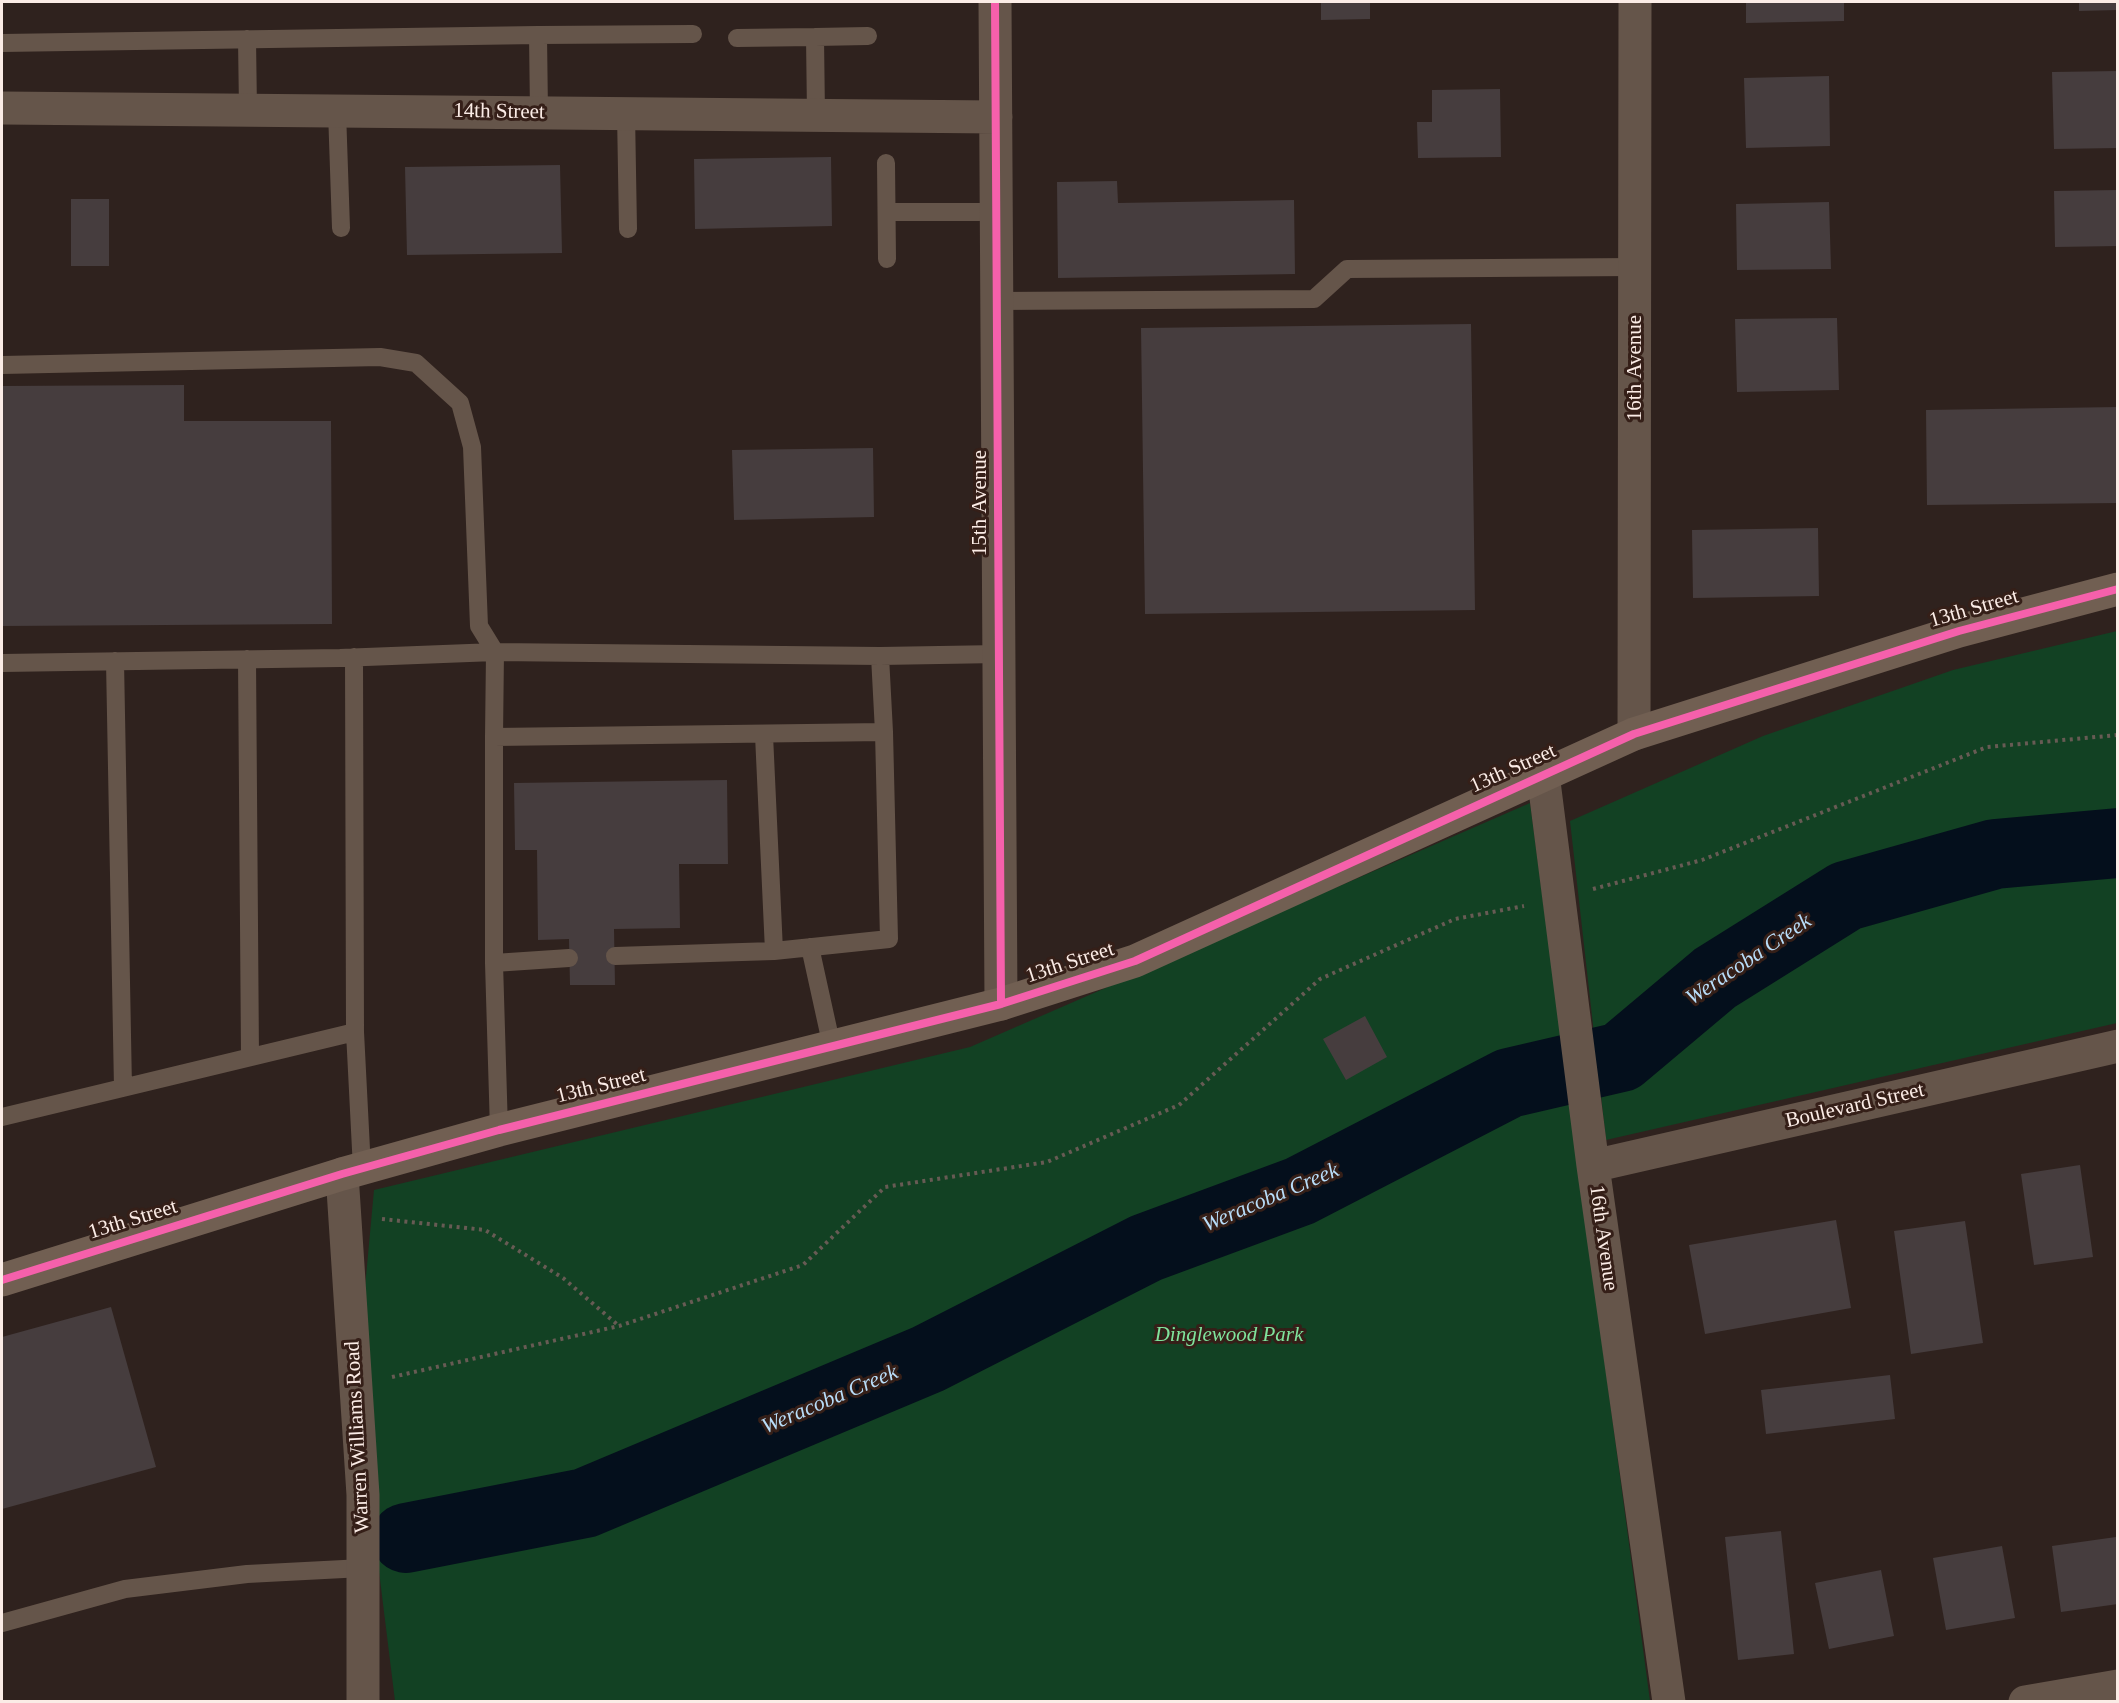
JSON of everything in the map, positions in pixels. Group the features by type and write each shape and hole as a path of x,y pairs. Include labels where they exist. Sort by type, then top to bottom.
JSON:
{"main road":[{"name":"13th Street","path":"2,1280 352,1171 499,1130 1001,1004 1135,961 1634,734 1959,631 2118,589"}],"street":[{"name":"15th Avenue","path":"995,2 1001,1004"},
{"name":"16th Avenue","path":"1634,734 1635,2"},
{"name":"14th Street","path":"2,108 996,117"},
{"name":"16th Avenue","path":"1543,774 1593,1166 1669,1701"},
{"name":"Boulevard Street","path":"1593,1166 2118,1046"},
{"name":"Warren Williams Road","path":"352,1171 345,1216 363,1495 363,1701"},
{"path":"2025,1701 2118,1686"}],"lane":[{"path":"2,43 693,34"},
{"path":"537,35 539,112"},
{"path":"737,38 868,36"},
{"path":"815,37 816,115"},
{"path":"247,39 248,110"},
{"path":"337,111 341,228"},
{"path":"626,114 627,229"},
{"path":"886,163 887,259"},
{"path":"886,212 997,212"},
{"path":"997,301 1314,299 1347,269 1635,267"},
{"path":"2,366 380,357 416,363 459,404 472,447 479,626 495,652 494,963 499,1130"},
{"path":"2,663 354,657 495,652 880,657 999,654"},
{"path":"352,1171 355,1032 354,657"},
{"path":"615,956 774,951 889,939 880,657"},
{"path":"247,659 250,1057"},
{"path":"115,661 123,1088"},
{"path":"494,737 884,732"},
{"path":"764,735 774,951"},
{"path":"810,947 832,1047"},
{"path":"494,963 569,958"},
{"path":"2,1117 355,1032"},
{"path":"2,1623 125,1589 247,1574 363,1568"}],"path":[{"path":"356,1385 619,1326 803,1265 885,1187 1047,1162 1179,1105 1320,979 1455,919 1559,898 1702,860 1987,747 2118,735"},
{"path":"345,1216 485,1230 563,1278 619,1326"}],"green space":[{"path":"2117,631 2117,1023 1606,1140 1570,821 1763,736 1953,670"},
{"name":"Dinglewood Park","path":"1530,803 1650,1701 395,1701 356,1385 374,1190 970,1047"}],"building":[{"path":"1321,2 1370,2 1370,19 1321,20"},
{"path":"1746,2 1844,2 1844,21 1746,23"},
{"path":"2079,2 2118,2 2118,10 2079,11"},
{"path":"2118,71 2118,148 2054,149 2052,72"},
{"path":"1829,76 1830,146 1746,148 1744,78"},
{"path":"1500,89 1501,157 1418,158 1417,122 1432,122 1432,90"},
{"path":"831,157 832,226 695,229 694,159"},
{"path":"560,165 562,253 407,255 405,167"},
{"path":"1117,181 1118,203 1294,200 1295,274 1058,278 1057,182"},
{"path":"2118,190 2118,246 2055,247 2054,191"},
{"path":"71,199 109,199 109,266 71,266"},
{"path":"1829,202 1831,269 1737,270 1736,204"},
{"path":"1837,318 1839,390 1737,392 1735,319"},
{"path":"1471,324 1475,610 1145,614 1141,328"},
{"path":"184,385 184,421 331,421 332,624 2,626 2,386"},
{"path":"2118,407 2118,503 1927,505 1926,410"},
{"path":"873,448 874,517 734,520 732,450"},
{"path":"1818,528 1819,596 1693,598 1692,530"},
{"path":"727,780 728,864 679,864 680,928 614,929 615,985 570,985 569,939 538,940 537,850 515,850 514,783"},
{"path":"1365,1016 1387,1057 1346,1080 1323,1039"},
{"path":"2080,1165 2093,1257 2034,1265 2021,1174"},
{"path":"1836,1220 1851,1308 1705,1334 1689,1245"},
{"path":"1965,1221 1983,1343 1911,1354 1894,1231"},
{"path":"111,1307 156,1467 2,1509 2,1337"},
{"path":"1890,1375 1895,1419 1766,1434 1761,1390"},
{"path":"1781,1531 1794,1654 1738,1660 1725,1537"},
{"path":"2116,1537 2118,1604 2061,1612 2052,1546"},
{"path":"2002,1546 2015,1618 1946,1630 1933,1558"},
{"path":"1881,1570 1894,1636 1829,1649 1815,1583"}],"waterway":[{"name":"Weracoba Creek","path":"406,1538 585,1503 928,1359 1146,1248 1300,1191 1509,1083 1621,1057 1715,978 1846,896 1995,854 2118,843"}],"cycle path":[{"path":"995,2 1001,1004"},
{"path":"2,1280 342,1174 499,1130 1001,1004 1135,961 1634,734 1959,631 2118,589"}]}
